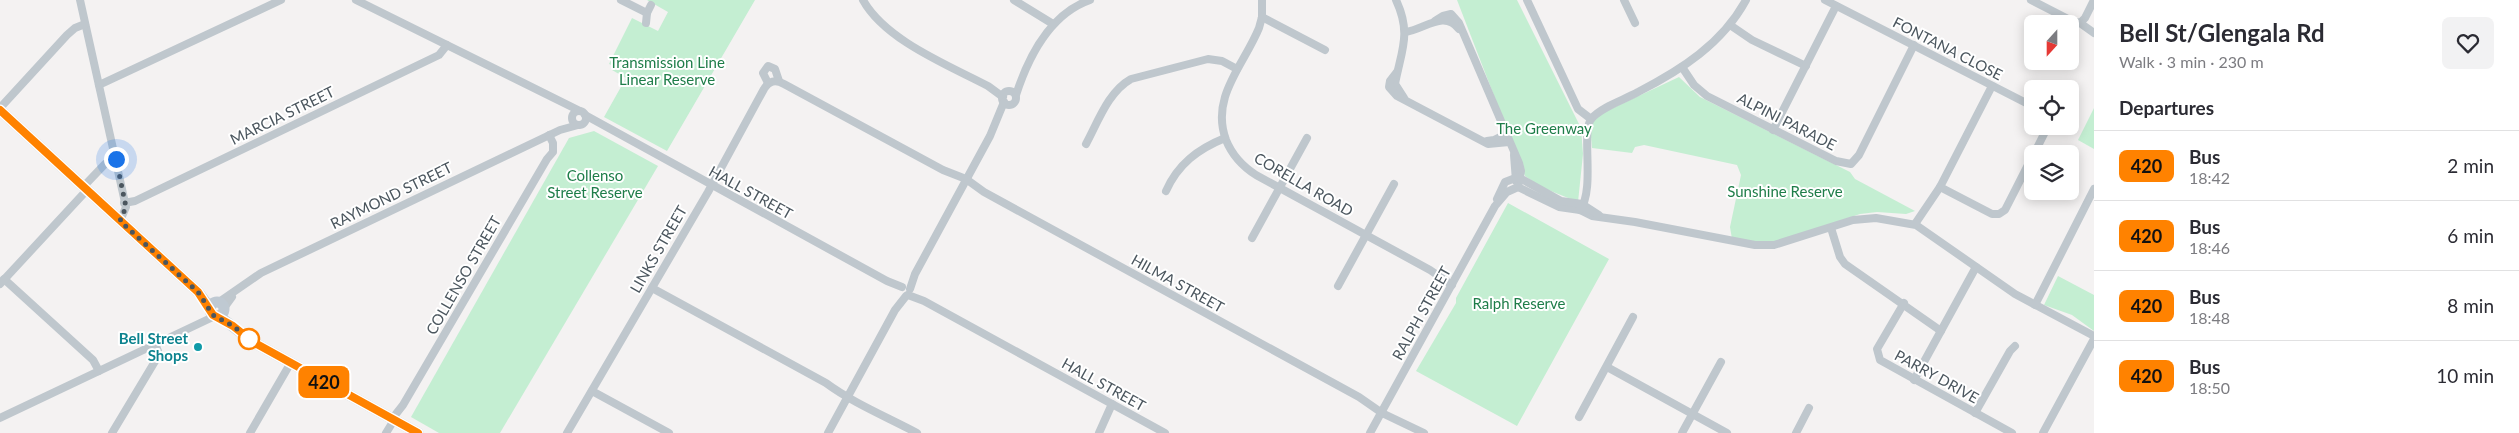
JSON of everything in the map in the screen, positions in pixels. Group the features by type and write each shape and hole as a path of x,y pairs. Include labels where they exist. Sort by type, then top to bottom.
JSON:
{"street":[{"path":"80,0 124,202 125,212 116,218"},
{"path":"99,85 281,0"},
{"path":"356,0 560,103 578,118"},
{"path":"622,0 646,13"},
{"path":"863,0 874,17 888,30 1007,97"},
{"path":"1014,0 1053,24"},
{"path":"828,433 965,182 998,119 1007,97 1053,24 1066,12 1090,0"},
{"name":"CORELLA ROAD","path":"1262,0 1262,17 1257,32 1237,69 1222,107 1225,138 1232,152 1246,168 1453,282"},
{"path":"1396,0 1405,28 1404,53 1397,72 1390,81 1391,91 1493,145 1508,138"},
{"path":"1527,0 1574,98 1588,116 1589,159 1587,180 1581,206"},
{"path":"1624,0 1635,23"},
{"path":"1588,116 1682,68 1716,40 1730,25 1746,0"},
{"name":"FONTANA CLOSE","path":"1825,0 2024,102"},
{"path":"2030,0 2072,21 2080,22 2094,33"},
{"path":"2080,22 2085,18 2094,0"},
{"path":"646,23 646,13 651,5"},
{"path":"1773,130 1836,6"},
{"path":"1262,17 1325,50"},
{"path":"1405,28 1424,26 1435,21 1452,22 1462,33 1508,138 1514,153 1518,187 1564,209 1581,206"},
{"path":"85,24 75,28 67,35 0,109 116,218 217,309 233,326 253,342 418,433"},
{"path":"1730,25 1752,40 1806,66"},
{"name":"MARCIA STREET","path":"124,202 135,201 439,55 447,45"},
{"name":"ALPINI PARADE","path":"1682,68 1694,85 1707,96 1836,161 1851,164 1859,155 1914,45"},
{"path":"1086,144 1113,95 1120,85 1131,79 1208,59 1222,61 1237,69"},
{"name":"HILMA STREET","path":"774,82 984,192 1424,433"},
{"name":"LINKS STREET","path":"567,433 774,82"},
{"path":"1915,224 1940,187 1992,86"},
{"name":"HALL STREET","path":"578,118 603,126 1165,433"},
{"name":"RAYMOND STREET","path":"0,418 199,323 261,273 562,129 578,118"},
{"name":"COLLENSO STREET","path":"386,433 554,149 547,136"},
{"path":"1166,191 1176,172 1189,158 1205,147 1225,138"},
{"path":"1252,238 1307,138"},
{"path":"99,371 93,360 2,281 105,164 116,159"},
{"path":"1940,187 1992,214 2001,214 2005,210 2024,173"},
{"path":"1518,178 1561,201 1581,206 1592,216 1764,246 1774,245 1853,220 1870,218 1915,224 1976,267 2035,305 2094,338 2043,433"},
{"name":"RALPH STREET","path":"1370,433 1495,206 1505,182 1518,178"},
{"path":"1338,286 1394,184"},
{"name":"RALPH STREET","path":"1495,206 1507,192 1518,187"},
{"path":"2035,305 2094,189"},
{"path":"1830,228 1840,257 1845,264 1941,330"},
{"path":"1914,380 1976,267"},
{"path":"652,288 917,433"},
{"name":"PARRY DRIVE","path":"1904,303 1877,349 1881,361 2012,433"},
{"path":"1579,417 1633,316"},
{"path":"112,433 151,367 153,356 151,345"},
{"path":"1975,413 2010,350 2015,346"},
{"path":"1682,433 1721,362"},
{"path":"250,433 290,364"},
{"path":"1606,367 1727,433"},
{"path":"592,391 668,433"},
{"path":"1099,433 1114,405"},
{"path":"1796,433 1810,408"}],"green space":[{"name":"Transmission Line Linear Reserve","path":"647,0 755,0 667,151 604,117 626,78 612,70 614,66 609,64 632,18 658,31 668,12"},
{"name":"The Greenway","path":"1457,0 1517,0 1581,128 1583,154 1578,202 1541,187 1525,176"},
{"name":"Sunshine Reserve","path":"1679,77 1700,97 1850,172 1855,179 1915,211 1906,214 1877,212 1860,214 1779,241 1760,243 1732,239 1730,227 1741,175 1737,165 1644,145 1635,147 1632,153 1592,148 1590,126 1598,115"},
{"path":"2094,108 2094,149 2078,140"},
{"name":"Collenso Street Reserve","path":"594,131 658,166 500,433 439,433 411,417 569,138"},
{"name":"Ralph Reserve","path":"1508,203 1609,259 1517,426 1416,371 1456,303 1456,298"},
{"path":"2058,276 2094,295 2094,331 2072,315 2044,305"}],"bus line":[{"name":"420","path":"0,110 198,292 213,315 219,316 253,342 290,364 418,433"}],"place":[{"name":"Bell Street Shops","path":"198,347"}],"route":[{"path":"116,159 126,207 120,221 198,292 213,315 219,316 253,342 249,339"}]}
